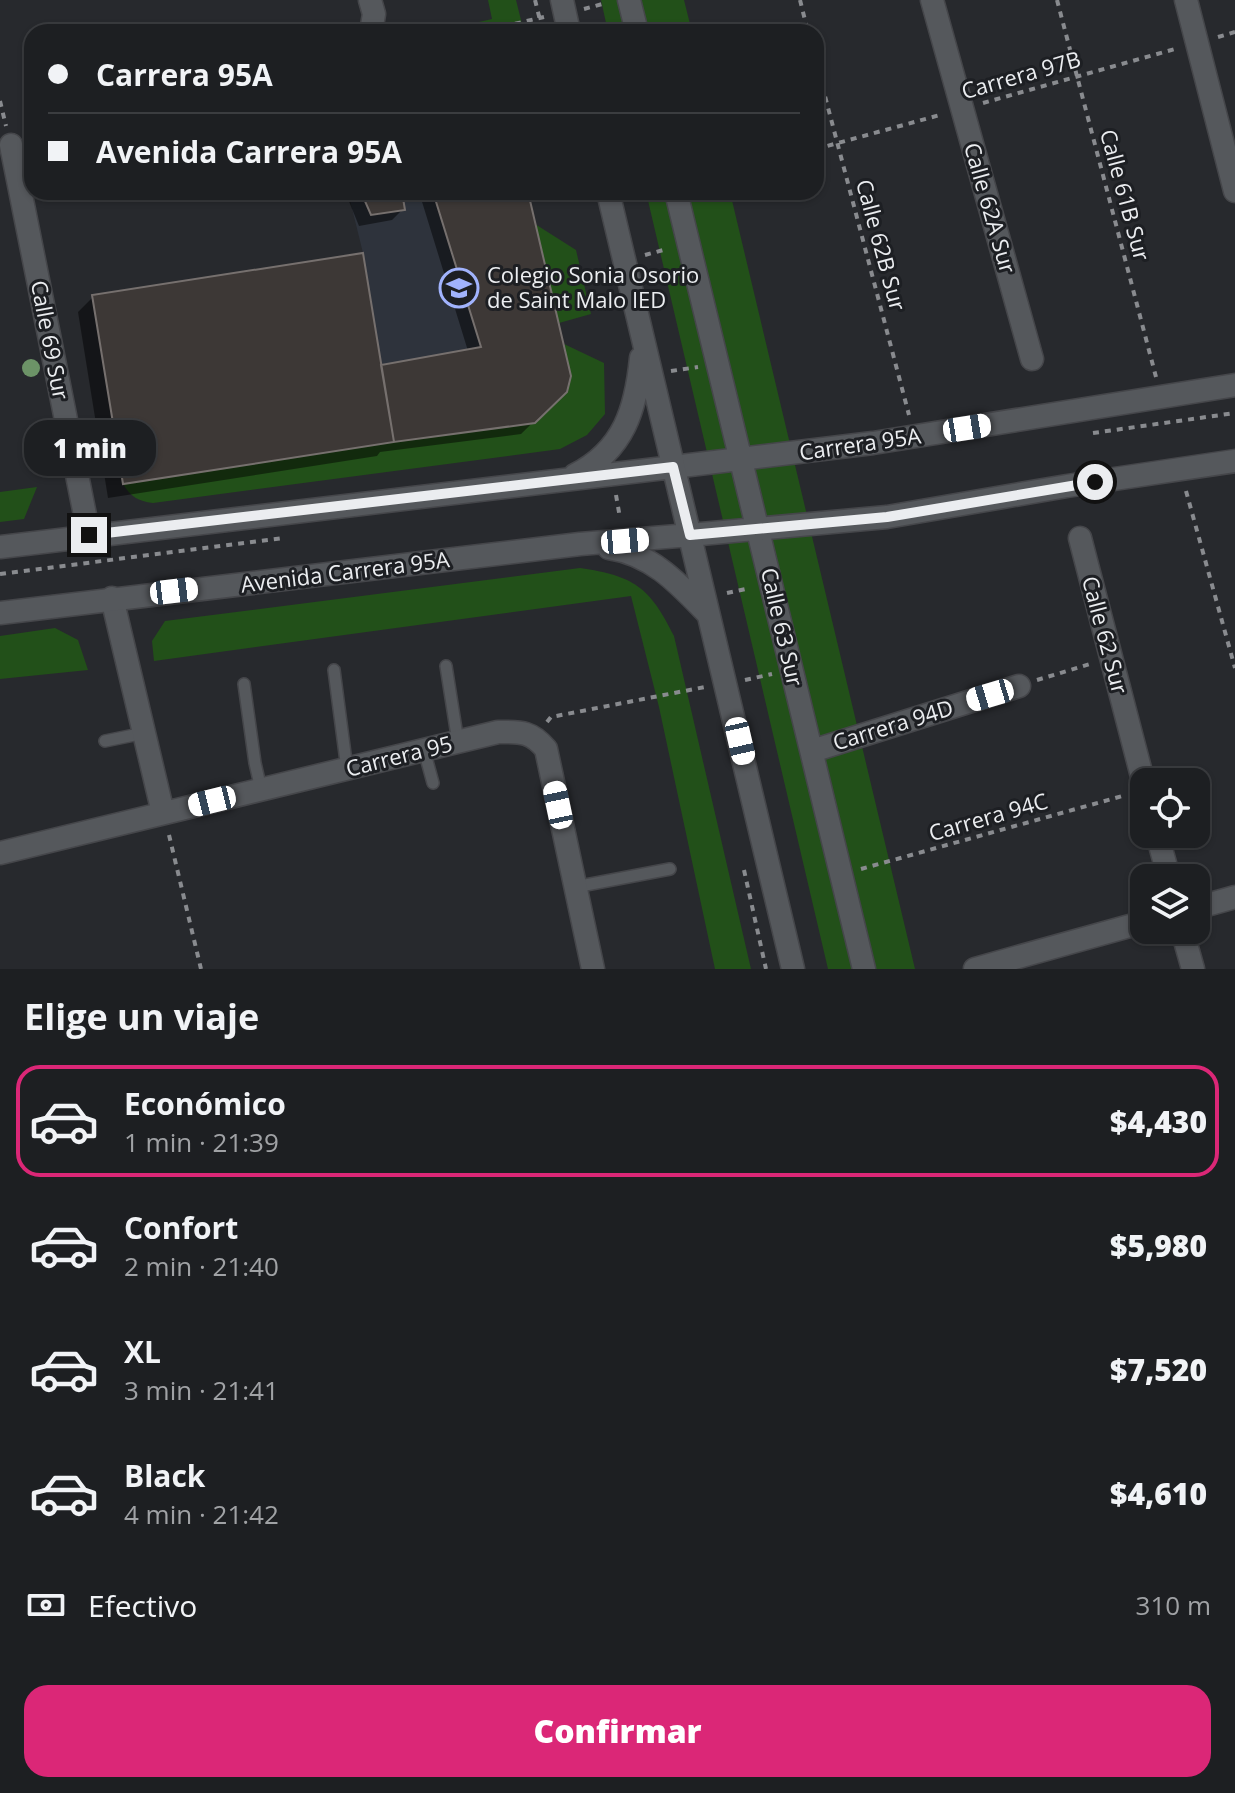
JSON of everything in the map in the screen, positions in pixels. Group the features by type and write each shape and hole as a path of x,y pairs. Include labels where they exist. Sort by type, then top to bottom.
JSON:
{"street":[{"path":"370,0 374,14 372,24"},
{"path":"562,0 567,24"},
{"path":"629,0 635,24"},
{"name":"Calle 62A Sur","path":"932,0 1032,359"},
{"path":"1186,0 1235,191"},
{"name":"Calle 69 Sur","path":"14,144 24,196"},
{"name":"Calle 69 Sur","path":"25,200 89,535"},
{"path":"610,200 793,969"},
{"name":"Calle 63 Sur","path":"678,200 864,969"},
{"path":"566,479 602,458 617,440 629,418 637,392 642,341"},
{"name":"Carrera 95A","path":"673,467 914,437 1235,385"},
{"path":"690,535 887,517 1235,461"},
{"path":"0,547 673,467"},
{"name":"Avenida Carrera 95A","path":"0,613 580,544 690,535"},
{"name":"Calle 62 Sur","path":"1080,538 1111,657 1132,768"},
{"path":"580,544 616,549 649,562 681,585 710,616"},
{"path":"112,598 163,813"},
{"name":"Carrera 94D","path":"812,751 1019,686"},
{"name":"Carrera 95","path":"0,853 498,732 535,736"},
{"path":"535,736 546,749 593,969"},
{"path":"1210,904 1235,897"},
{"path":"975,969 1130,926"},
{"path":"1186,944 1193,969"}],"lane":[{"path":"446,666 458,742"},
{"path":"334,670 347,769"},
{"path":"244,684 261,789"},
{"path":"105,741 144,733"},
{"path":"424,750 433,783"},
{"path":"575,887 670,869"}],"path":[{"path":"535,0 541,24"},
{"path":"800,0 806,24"},
{"name":"Calle 61B Sur","path":"1057,0 1161,398"},
{"name":"Carrera 97B","path":"824,147 1235,32"},
{"name":"Calle 62B Sur","path":"824,91 914,437"},
{"path":"1180,469 1235,668"},
{"path":"611,474 625,541"},
{"path":"1019,686 1111,657"},
{"path":"535,736 551,717 792,669"},
{"name":"Carrera 94C","path":"841,875 1130,791"},
{"path":"163,813 201,969"}],"shaded area":[{"name":"Colegio Sonia Osorio de Saint Malo IED","path":"350,200 530,200 571,376 567,392 535,423 394,442 363,253"}],"green space":[{"path":"488,0 516,0 522,24 470,24 492,19"},
{"path":"601,0 684,0 690,24 606,24"},
{"path":"648,200 732,200 915,969 828,969"},
{"path":"535,224 576,250 591,314 559,323"},
{"path":"564,344 604,363 605,414 587,435 560,449 153,503 135,498 123,484 535,423 567,392 571,376"},
{"path":"37,487 24,519 0,522 0,492"},
{"path":"580,568 614,575 638,587 657,606 674,636 751,969 715,969 659,707 631,596 154,661 152,641 165,621"},
{"path":"55,628 78,640 88,670 0,679 0,636"}],"building":[{"path":"364,200 403,200 405,210 371,215"},
{"name":"Colegio Sonia Osorio de Saint Malo IED","path":"435,200 530,200 571,376 567,392 535,423 394,442 381,365 481,347"},
{"path":"363,253 394,442 123,484 92,295"}],"place":[{"name":"Colegio Sonia Osorio de Saint Malo IED","path":"459,288"}],"route":[{"path":"89,535 673,467 690,535 887,517 1095,482"}]}
